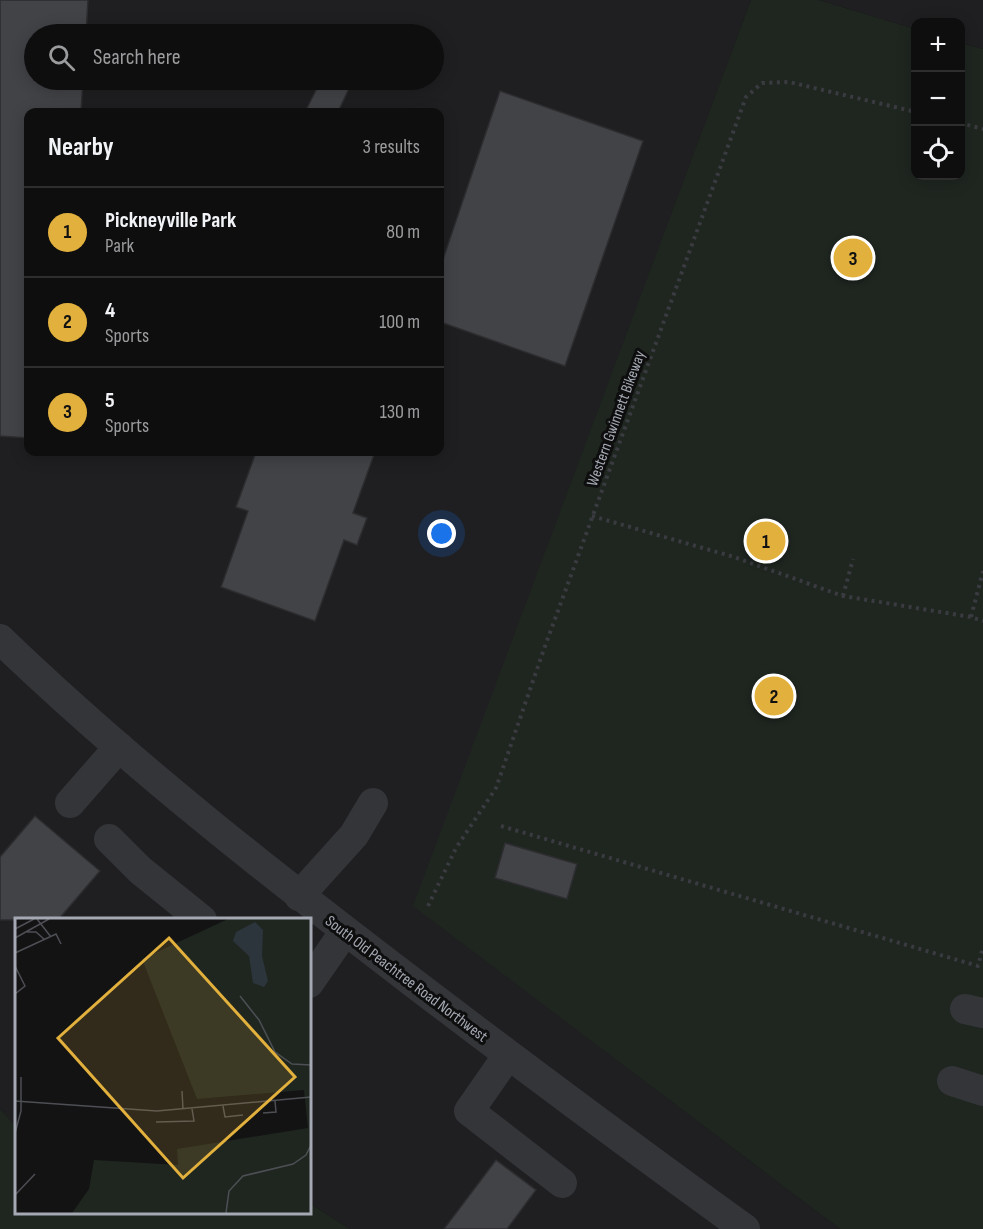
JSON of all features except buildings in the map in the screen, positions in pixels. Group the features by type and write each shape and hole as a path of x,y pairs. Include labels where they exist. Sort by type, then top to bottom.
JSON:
{"street":[{"name":"South Old Peachtree Road Northwest","path":"2,646 166,788 299,896 745,1229"},
{"path":"70,803 119,747"},
{"path":"299,896 354,835 373,803"},
{"path":"109,839 140,870 200,918"},
{"path":"310,982 345,931"},
{"path":"508,1054 469,1112 562,1183"},
{"path":"952,1081 983,1090"}],"path":[{"name":"Western Gwinnett Bikeway","path":"428,906 456,848 496,788 592,516 746,97 762,83 789,82 911,111"},
{"path":"965,124 983,129"},
{"path":"592,516 734,557 843,596 971,617 983,621"},
{"path":"843,596 853,559"},
{"path":"971,617 983,571"},
{"path":"501,826 978,966 983,947"}],"shaded area":[{"path":"0,0 751,0 414,906 840,1229 350,1229 310,1204 310,918 15,918 15,1125 0,1109"},
{"path":"751,0 819,0 911,28 911,180 965,180 965,44 983,49 983,1229 840,1229 413,906"},
{"path":"819,0 983,0 983,49 965,44 965,18 911,18 911,28"},
{"path":"0,1109 15,1125 15,1214 310,1214 310,1204 350,1229 0,1229"}],"place":[{"name":"5","path":"853,258"},
{"name":"Pickneyville Park","path":"766,541"},
{"name":"4","path":"774,696"}]}
